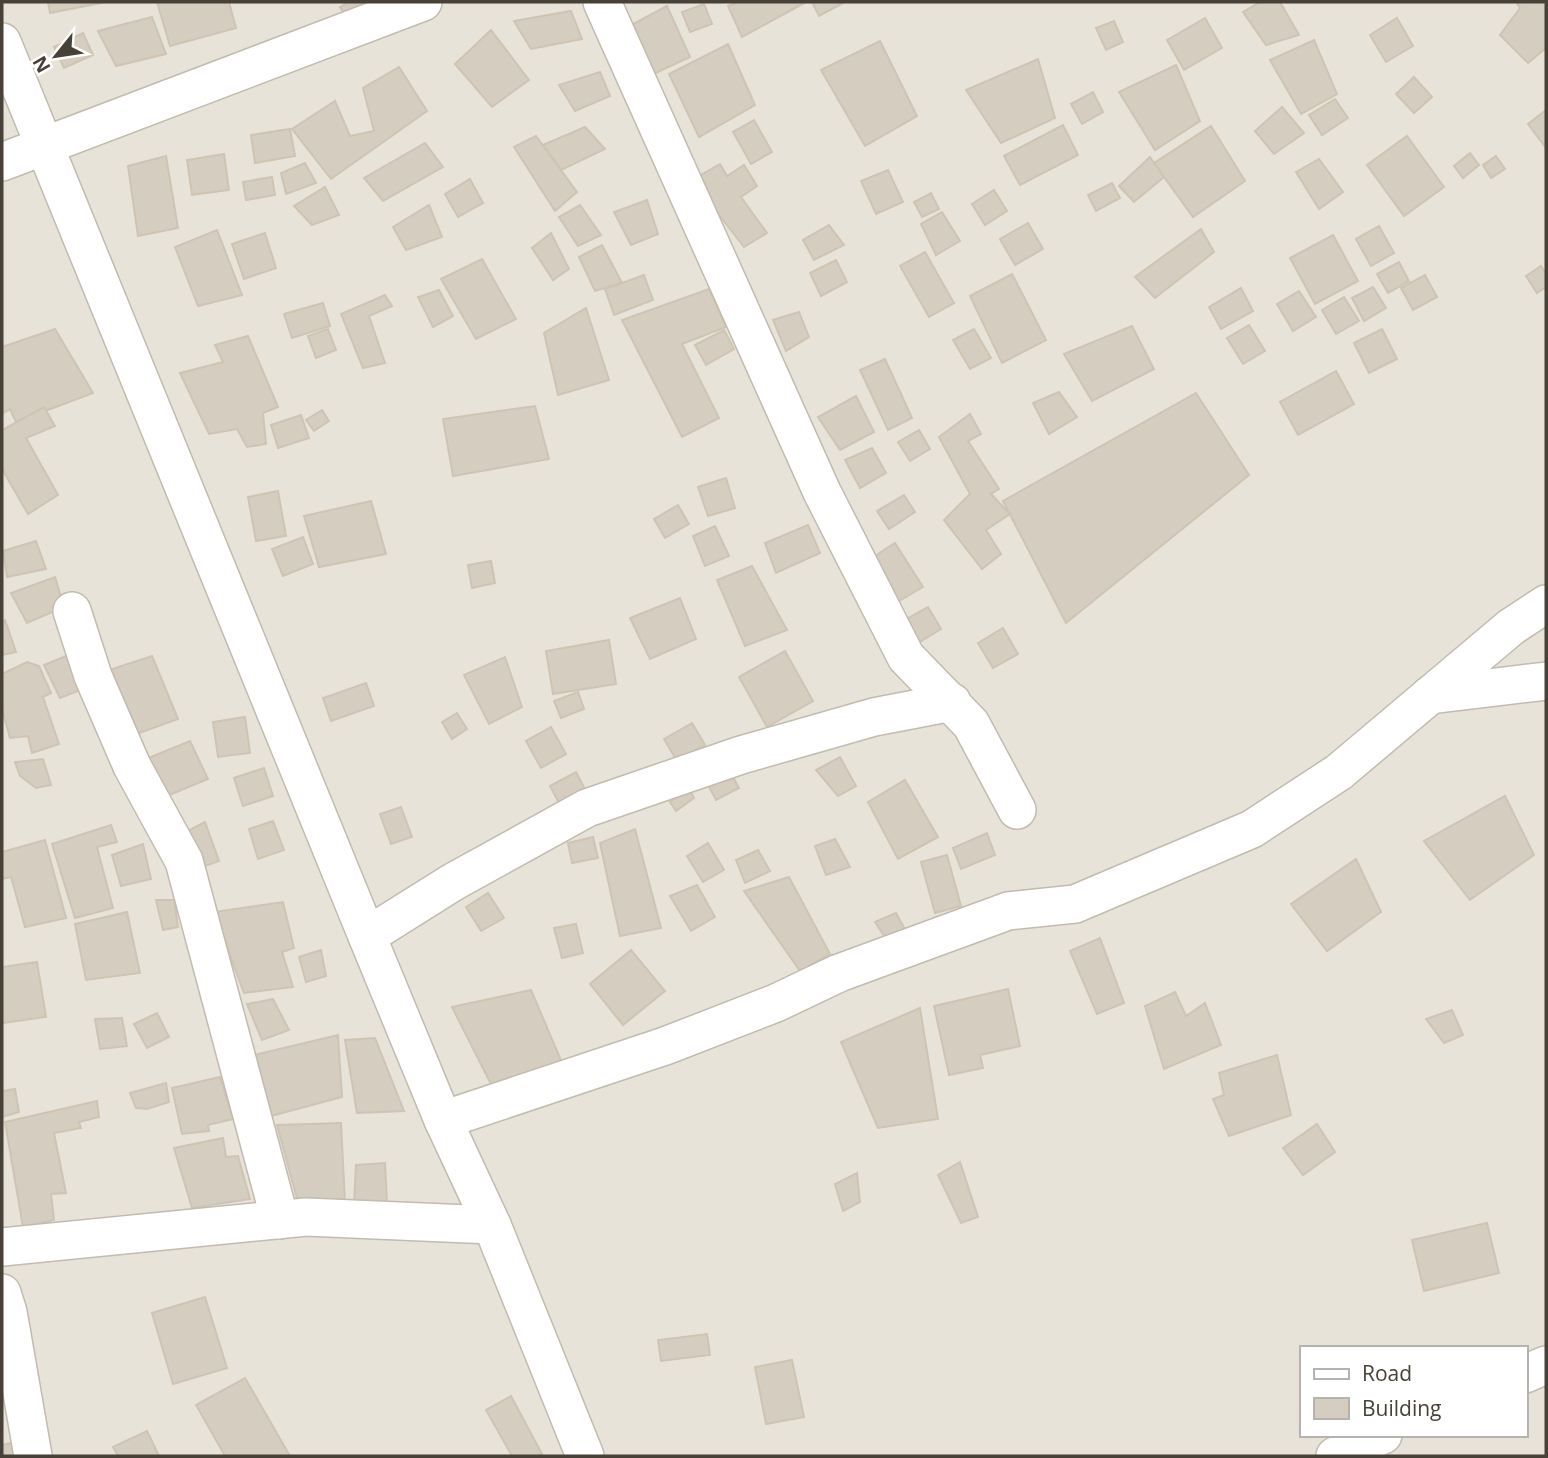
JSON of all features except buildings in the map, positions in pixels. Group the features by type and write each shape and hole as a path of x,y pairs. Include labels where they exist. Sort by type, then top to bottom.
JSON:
{"street":[{"path":"2,162 422,2"},
{"path":"602,2 822,492 906,657 971,724 1017,810"},
{"path":"2,42 367,936 443,1120 492,1224 585,1456"},
{"path":"443,1120 665,1046 776,1003 839,973 1007,911 1075,904 1252,829 1339,772 1511,627 1546,604"},
{"path":"72,611 93,676 132,766 184,861 281,1220"},
{"path":"1430,695 1546,681"},
{"path":"367,936 453,882 587,808 781,744 874,717 952,702"},
{"path":"2,1247 306,1217 492,1224"},
{"path":"2,1293 8,1312 33,1456"},
{"path":"1527,1373 1546,1365"},
{"path":"1335,1456 1378,1437"}],"shaded area":[{"path":"2,2 1546,2 1546,1456 2,1456"}]}
